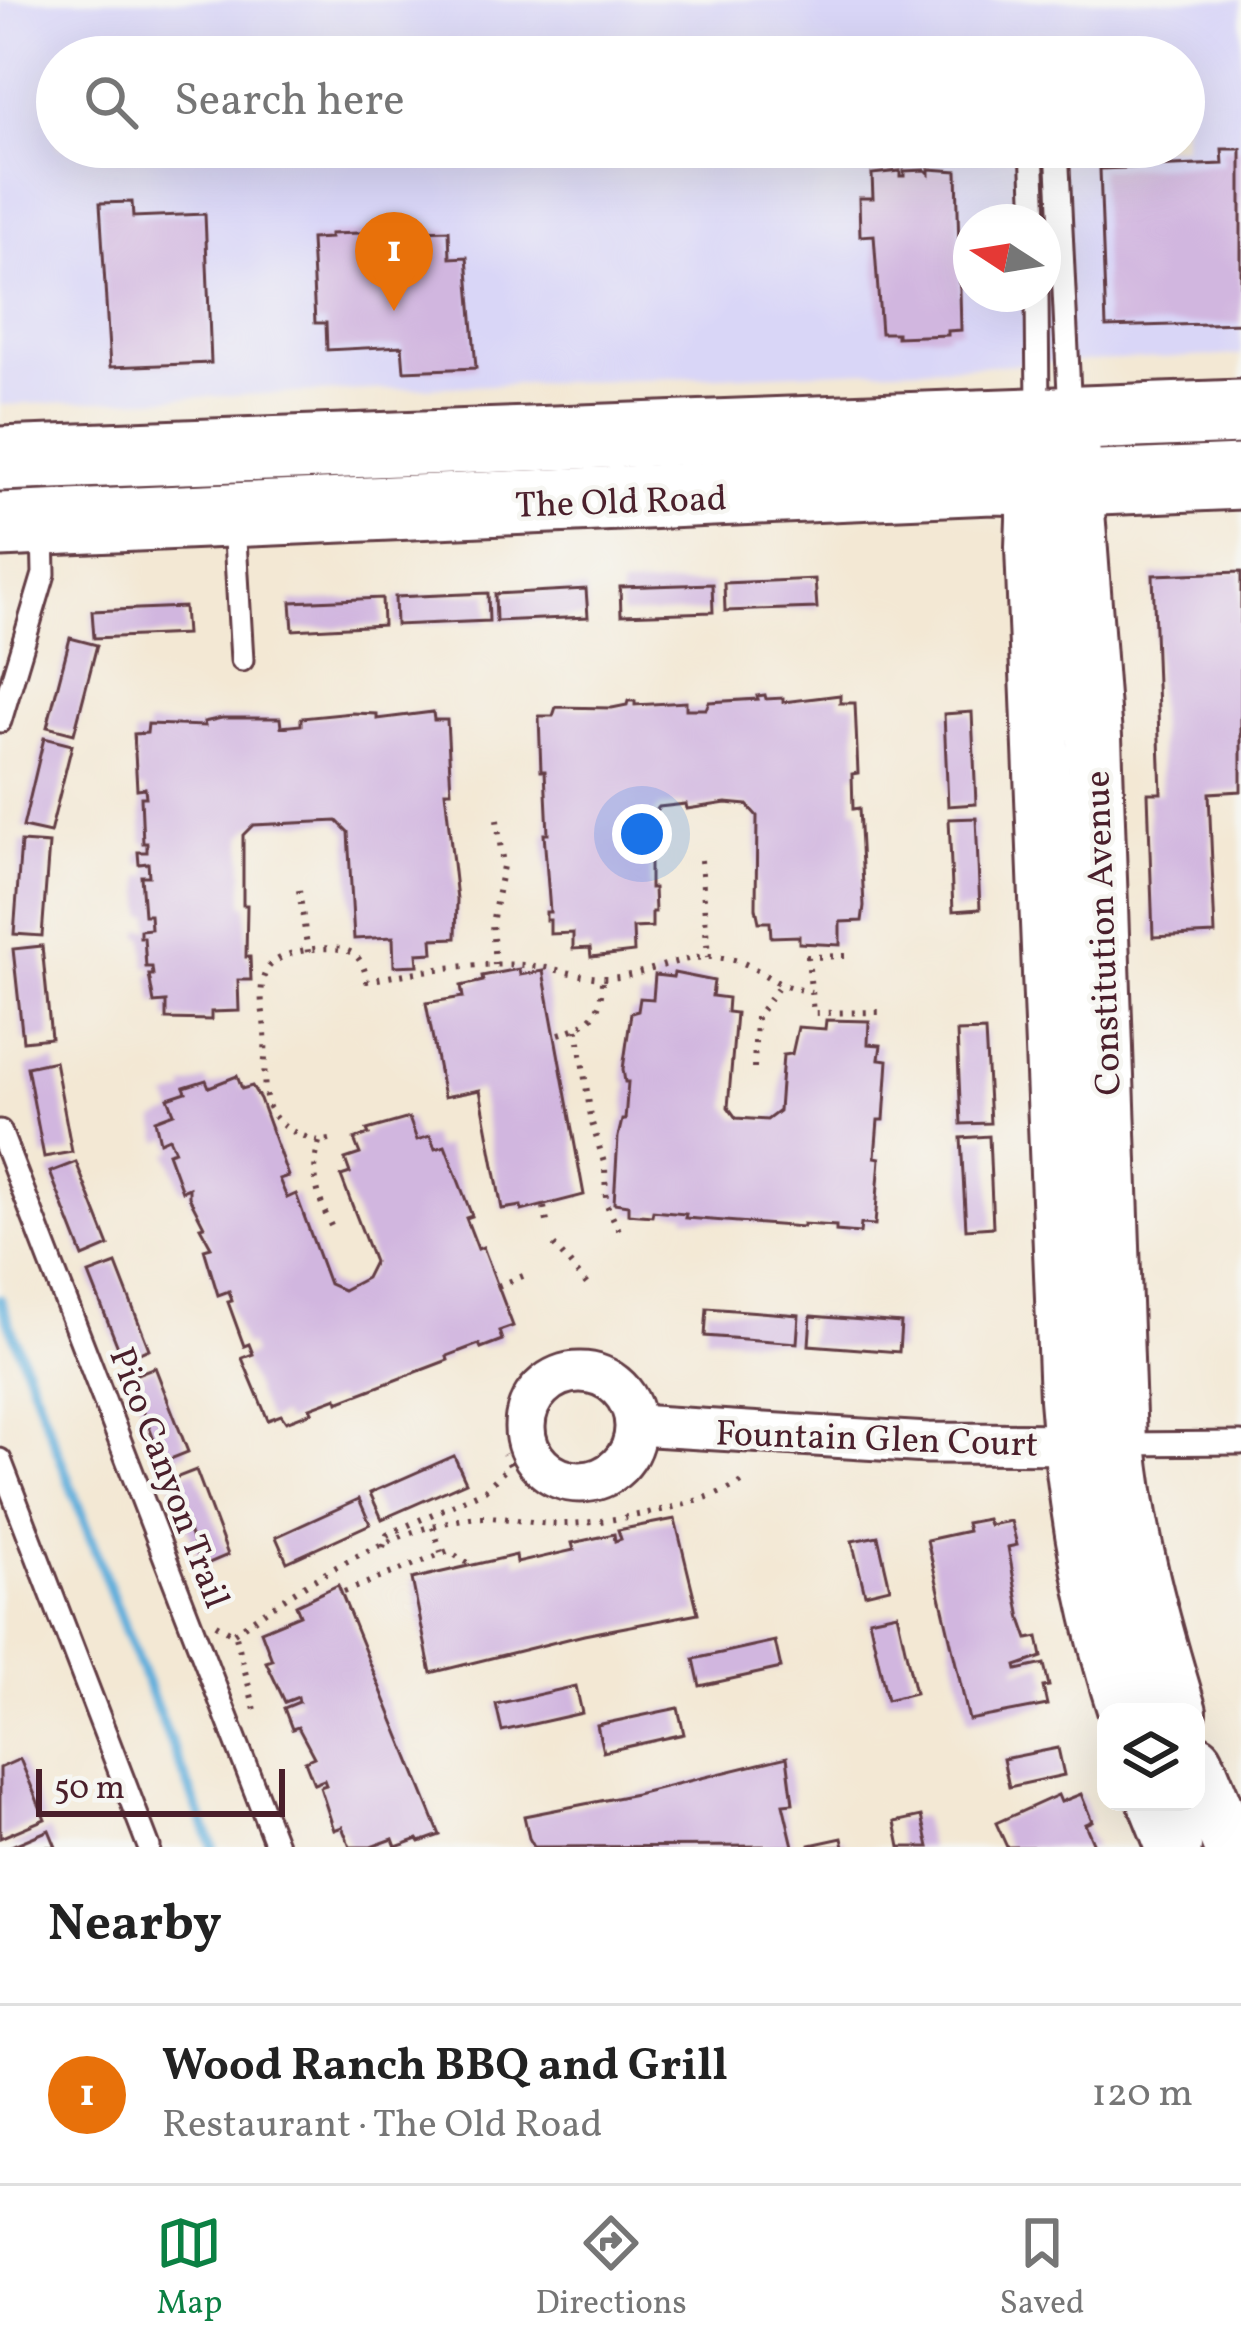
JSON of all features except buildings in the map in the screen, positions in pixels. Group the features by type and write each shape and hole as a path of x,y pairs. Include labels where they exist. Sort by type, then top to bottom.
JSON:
{"main road":[{"name":"The Old Road","path":"0,459 1241,412"},
{"name":"Constitution Avenue","path":"1054,419 1055,483 1033,547 1095,1444 1081,1532 1123,1703"},
{"name":"The Old Road","path":"22,524 1241,477"},
{"name":"Constitution Avenue","path":"1095,1444 1124,1495 1142,1588 1176,1703"},
{"path":"1205,1783 1232,1847"},
{"path":"1160,1811 1174,1847"}],"street":[{"name":"Fountain Glen Court","path":"636,1425 928,1443 1095,1444"}],"lane":[{"path":"1033,168 1034,204"},
{"name":"Constitution Avenue","path":"1054,419 1057,168"},
{"name":"Constitution Avenue","path":"1039,312 1054,419"},
{"path":"233,515 242,660"},
{"path":"0,721 44,574 22,524"},
{"name":"Pico Canyon Trail","path":"0,1131 277,1847"},
{"path":"1095,1444 1241,1443"},
{"path":"0,1460 149,1847"}],"path":[{"path":"495,965 492,923 503,866 497,820"},
{"path":"701,860 708,957"},
{"path":"299,890 308,952"},
{"path":"330,1140 319,1142 287,1130 264,1095 266,1037 261,990 268,968 281,956 347,950 360,960 367,981 430,969 495,965 526,965 602,978 635,975 673,959 708,957 736,960 781,984 811,992"},
{"path":"845,956 808,957 814,1013 884,1012"},
{"path":"559,1034 592,1021 600,1008 602,978"},
{"path":"754,1068 756,1017 781,984"},
{"path":"577,1029 592,1123 605,1166 606,1203 621,1235"},
{"path":"319,1142 315,1182 333,1230"},
{"path":"544,1208 547,1222"},
{"path":"554,1245 590,1287"},
{"path":"498,1286 528,1274"},
{"path":"382,1546 387,1534 485,1490 510,1465 504,1454"},
{"path":"234,1633 310,1582 433,1527 478,1517 568,1524 640,1514 733,1489 748,1478"},
{"path":"433,1527 442,1553"},
{"path":"344,1592 442,1553 457,1554 468,1563"}],"shaded area":[{"path":"0,0 1241,0 1241,355 0,405"}],"waterway":[{"path":"0,1299 213,1847"}],"place":[{"name":"Wood Ranch BBQ and Grill","path":"394,311"}]}
